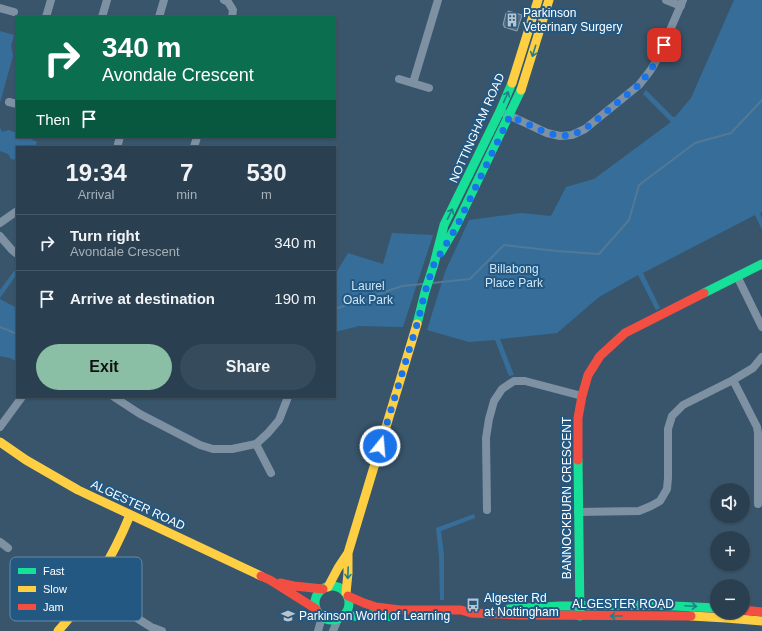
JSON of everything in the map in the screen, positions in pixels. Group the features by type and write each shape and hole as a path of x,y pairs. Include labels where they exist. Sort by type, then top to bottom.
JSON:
{"main road":[{"name":"NOTTINGHAM ROAD","path":"347,595 348,553 418,321 444,225 510,89 538,0"},
{"name":"NOTTINGHAM ROAD","path":"434,264 456,228 510,116 520,93 550,0"},
{"name":"BANNOCKBURN CRESCENT","path":"580,616 578,418 588,375 600,356 625,333 762,264"},
{"name":"ALGESTER ROAD","path":"0,442 26,460 98,500 270,580 316,609"},
{"path":"110,557 130,515"},
{"name":"NOTTINGHAM ROAD","path":"325,588 348,553"},
{"name":"ALGESTER ROAD","path":"270,580 294,586 325,588"},
{"path":"333,586 338,587 347,595 349,602 348,608 346,613 340,618 332,620 327,619 318,613 315,603 316,598 325,588 333,586"},
{"name":"ALGESTER ROAD","path":"347,595 368,604 405,610 461,610 506,615 653,615 762,621"},
{"name":"ALGESTER ROAD","path":"484,613 506,609 540,606 687,606 710,608"},
{"path":"750,611 762,612"},
{"name":"ALGESTER ROAD","path":"340,618 372,615 419,617 461,615 471,612"},
{"path":"58,631 67,621"}],"street":[{"path":"46,16 51,0"},
{"path":"102,16 107,0"},
{"path":"159,16 164,0"},
{"path":"224,0 228,2 233,10 232,16"},
{"path":"413,83 438,0"},
{"path":"500,111 547,133 560,136 572,135 585,129 639,85 650,71 658,58 682,3 666,0"},
{"path":"0,8 14,12"},
{"path":"399,79 429,88"},
{"path":"0,223 16,212"},
{"path":"0,236 16,253"},
{"path":"737,276 762,327"},
{"path":"578,512 639,511 660,500 667,490 668,429 672,416 683,405 733,380 753,368 762,357"},
{"path":"733,380 757,427 758,504"},
{"path":"487,510 486,438 494,401 502,389 514,381 525,381 582,396"},
{"path":"0,427 21,398"},
{"path":"116,398 140,414 200,445 213,449 232,449 256,444 279,420 288,398"},
{"path":"256,444 271,473"},
{"path":"0,542 8,548"},
{"path":"318,631 322,617"},
{"path":"333,631 340,618"},
{"path":"139,621 151,629 162,631"}],"green space":[{"name":"Billabong Place Park","path":"734,0 762,0 762,212 760,213 762,218 762,230 755,215 643,273 660,308 656,310 638,275 599,297 557,333 500,339 514,375 509,376 495,340 469,342 427,330 445,272 469,220 521,213 551,216 566,187 594,179 671,122 643,94 646,90 673,117 675,117 691,98"},
{"path":"0,31 14,35 11,46 13,56 0,103"},
{"path":"0,127 2,132 9,130 16,133 16,138 29,138 37,142 35,146 16,146 16,160 11,159 8,154 0,151"},
{"name":"Laurel Oak Park","path":"392,233 433,235 403,327 359,326 336,332 336,273 348,253 383,264"},
{"path":"16,268 16,275 0,298 0,290"},
{"path":"0,299 16,307 16,361 10,358 0,356"},
{"path":"474,514 475,518 441,531 444,555 444,600 440,600 439,556 436,528"}],"building":[{"name":"Parkinson Veterinary Surgery","path":"508,11 522,15 517,31 504,27 503,25 506,13 508,13"}],"waterway":[{"path":"432,283 470,279 504,245 599,254 629,220 639,185 695,143 731,133 762,100"},
{"path":"336,309 402,286 423,284"},
{"path":"0,327 16,334"}],"traffic: fast":[{"path":"417,324 444,225 500,111 512,83"},
{"path":"441,252 455,228 521,90"},
{"path":"704,293 762,264"},
{"path":"578,460 580,616"},
{"path":"332,586 338,587 344,591 348,597 349,603 348,609 344,615 338,619 332,620 326,619 320,615 316,609 315,603 316,597 320,591 326,587 332,586"},
{"path":"508,609 560,606 652,605 710,608"},
{"path":"342,617 372,615 395,617"}],"traffic: slow":[{"path":"512,83 538,0"},
{"path":"521,90 549,0"},
{"path":"328,587 348,553 417,324"},
{"path":"0,442 26,460 78,490 261,576"},
{"path":"111,557 130,515"},
{"path":"346,593 348,553"},
{"path":"691,616 762,621"},
{"path":"58,631 67,621"}],"traffic: jam":[{"path":"578,460 578,418 582,396 588,375 600,356 625,333 704,293"},
{"path":"261,576 270,580 316,609"},
{"path":"280,583 323,589"},
{"path":"348,596 376,607 400,610 461,610 471,613 520,615 691,616"},
{"path":"750,611 762,612"}],"place":[{"name":"Parkinson Veterinary Surgery","path":"512,20"},
{"name":"Algester Rd at Nottingham","path":"473,605"},
{"name":"Parkinson World of Learning","path":"288,616"}],"route":[{"path":"380,446 434,264 456,228 510,116 547,133 560,136 572,135 585,129 639,85 650,71 664,45"}]}
